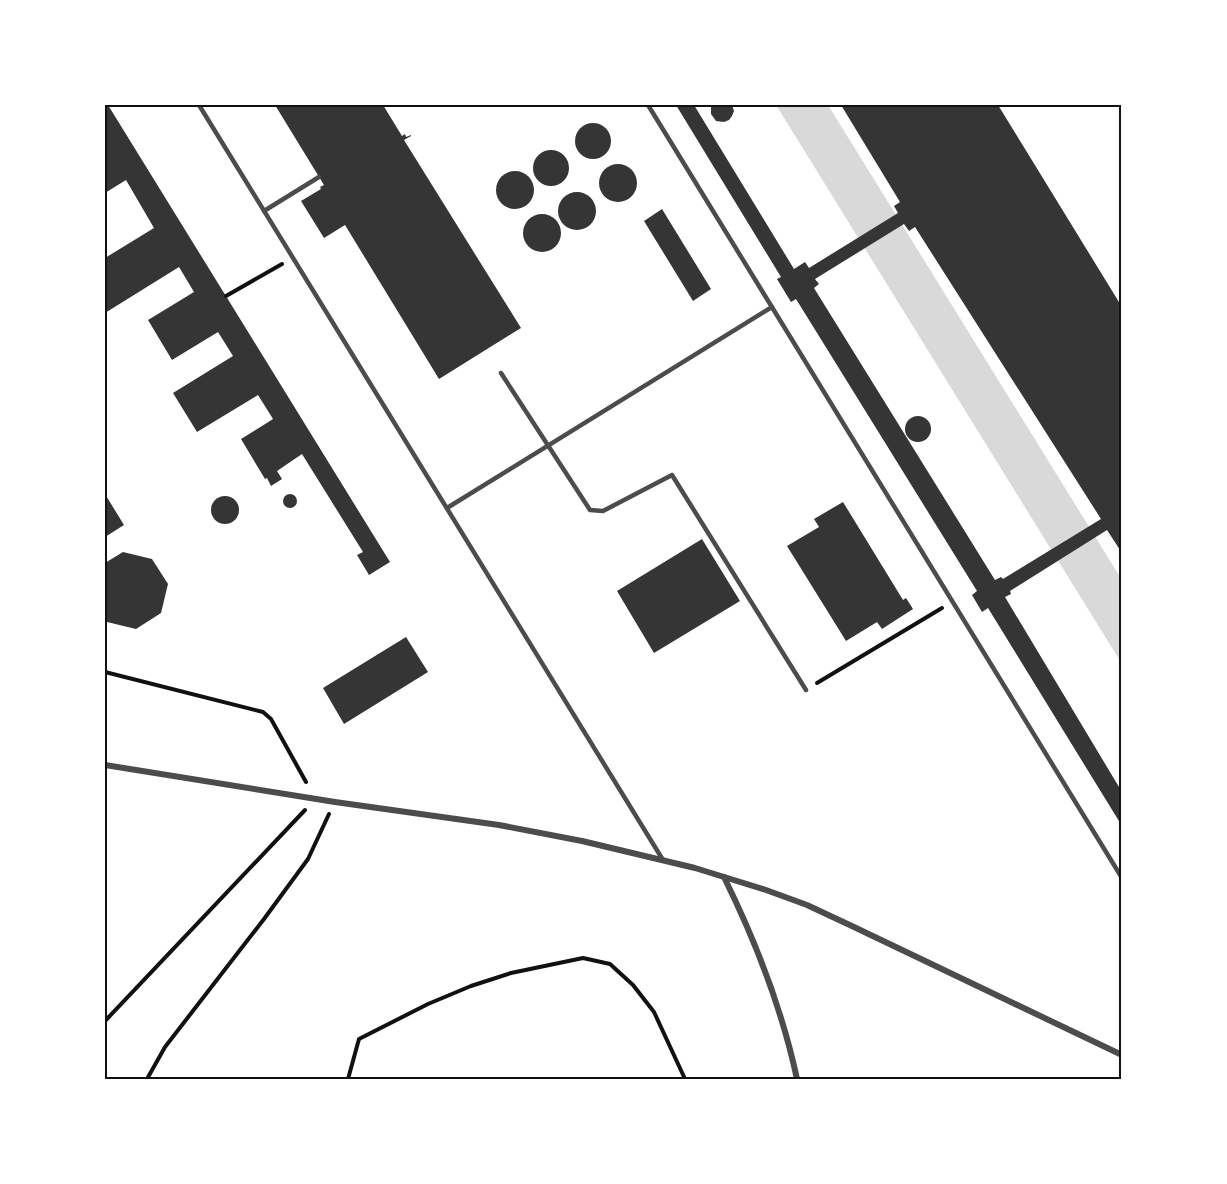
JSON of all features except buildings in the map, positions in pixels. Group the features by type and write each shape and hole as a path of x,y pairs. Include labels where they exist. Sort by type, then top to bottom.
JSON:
{"street":[{"path":"105,765 335,802 499,825 582,841 724,877 766,890 825,914 1122,1055"},
{"path":"724,877 743,915 773,993 789,1043 797,1079"}],"lane":[{"path":"199,105 663,860"},
{"path":"648,105 1122,878"},
{"path":"264,211 319,177"},
{"path":"447,508 772,308"},
{"path":"501,373 590,510 603,511 672,475 806,690"}],"path":[{"path":"226,296 293,257"},
{"path":"806,690 953,601"},
{"path":"105,672 263,712 271,719 315,798 291,827 105,1021"},
{"path":"147,1079 165,1047 308,859 335,802"},
{"path":"348,1079 359,1039 428,1004 471,986 511,973 583,958 610,964 633,985 654,1012 685,1079"}],"shaded area":[{"path":"776,105 828,105 1122,580 1122,664"}]}
